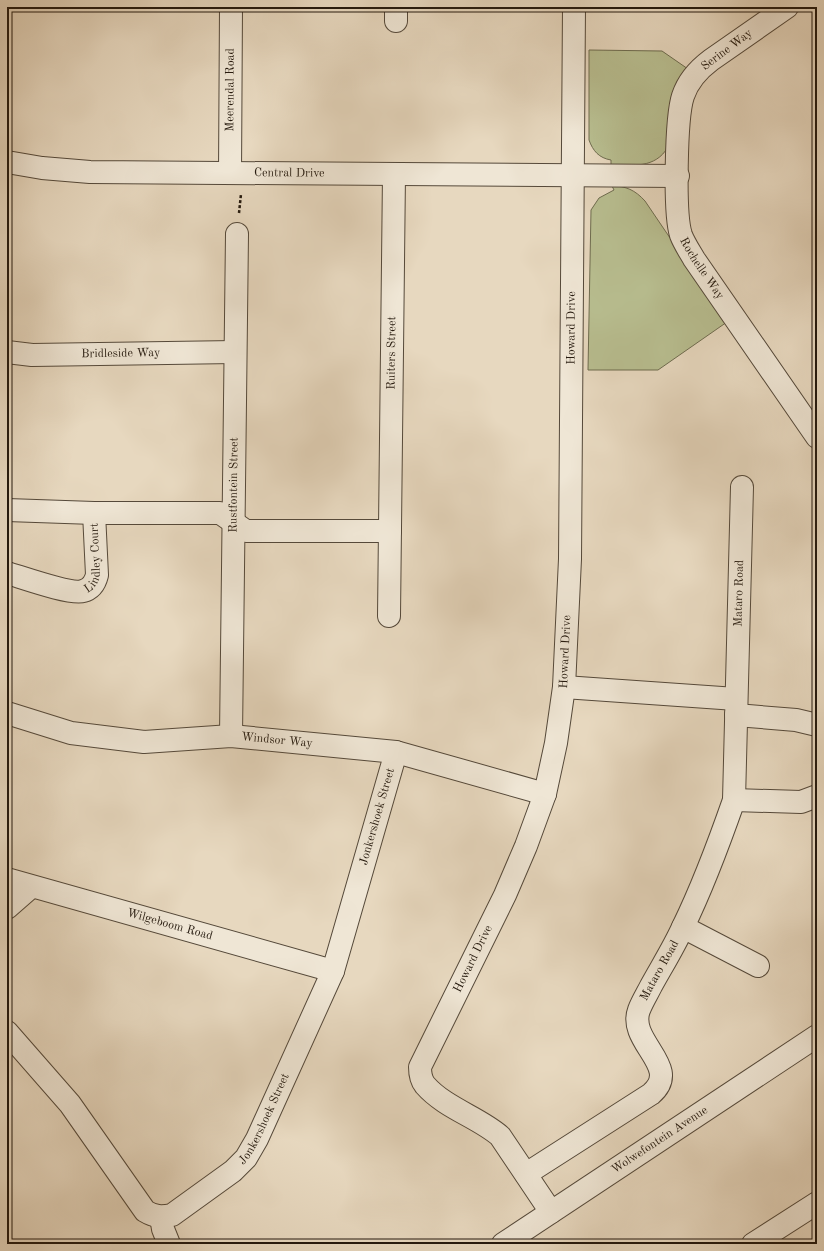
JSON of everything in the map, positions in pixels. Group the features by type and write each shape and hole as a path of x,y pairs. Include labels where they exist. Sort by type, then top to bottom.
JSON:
{"street":[{"name":"Meerendal Road","path":"231,7 235,182"},
{"name":"Howard Drive","path":"551,1212 500,1136 492,1129 441,1099 425,1085 421,1076 420,1068 505,895 526,846 545,794 556,743 564,687 570,559 574,7"},
{"name":"Serine Way","path":"678,176 679,115 682,99 688,85 698,71 761,14 788,7"},
{"name":"Central Drive","path":"7,162 42,168 235,182 394,174 573,175"},
{"name":"Ruiters Street","path":"389,616 394,174"},
{"path":"573,175 678,176"},
{"name":"Rochelle Way","path":"678,176 677,215 681,236 698,266 817,437"},
{"name":"Rustfontein Street","path":"231,736 237,234"},
{"name":"Bridleside Way","path":"7,352 32,355 235,352"},
{"name":"Mataro Road","path":"526,1174 651,1094 659,1085 661,1079 660,1066 641,1037 637,1018 641,1004 683,927 720,840 734,800 742,487"},
{"name":"Lindley Court","path":"7,510 94,513 220,513 233,522"},
{"name":"Lindley Court","path":"7,572 72,592 84,591 89,588 95,580 96,575 94,513"},
{"path":"233,522 246,531 390,531"},
{"path":"564,687 736,707 817,725"},
{"name":"Windsor Way","path":"7,713 71,733 137,742 231,736 396,752 545,794"},
{"name":"Jonkershoek Street","path":"161,1217 172,1215 233,1171 246,1158 257,1139 333,971 396,752"},
{"path":"734,800 812,802"},
{"name":"Wilgeboom Road","path":"7,879 333,971"},
{"path":"7,908 31,887"},
{"path":"683,927 758,966"},
{"path":"7,1032 70,1104 145,1211 153,1216 161,1217 163,1229 169,1244"},
{"name":"Wolwefontein Avenue","path":"511,1242 551,1212 817,1036"},
{"path":"753,1244 817,1203"}],"path":[{"path":"235,182 237,234"}],"green space":[{"path":"589,50 662,51 688,69 668,147 657,159 643,164 611,165 611,160 600,156 592,147 589,140"},
{"path":"612,186 630,189 645,201 727,322 658,370 588,370 591,210 599,198 614,190"}]}
